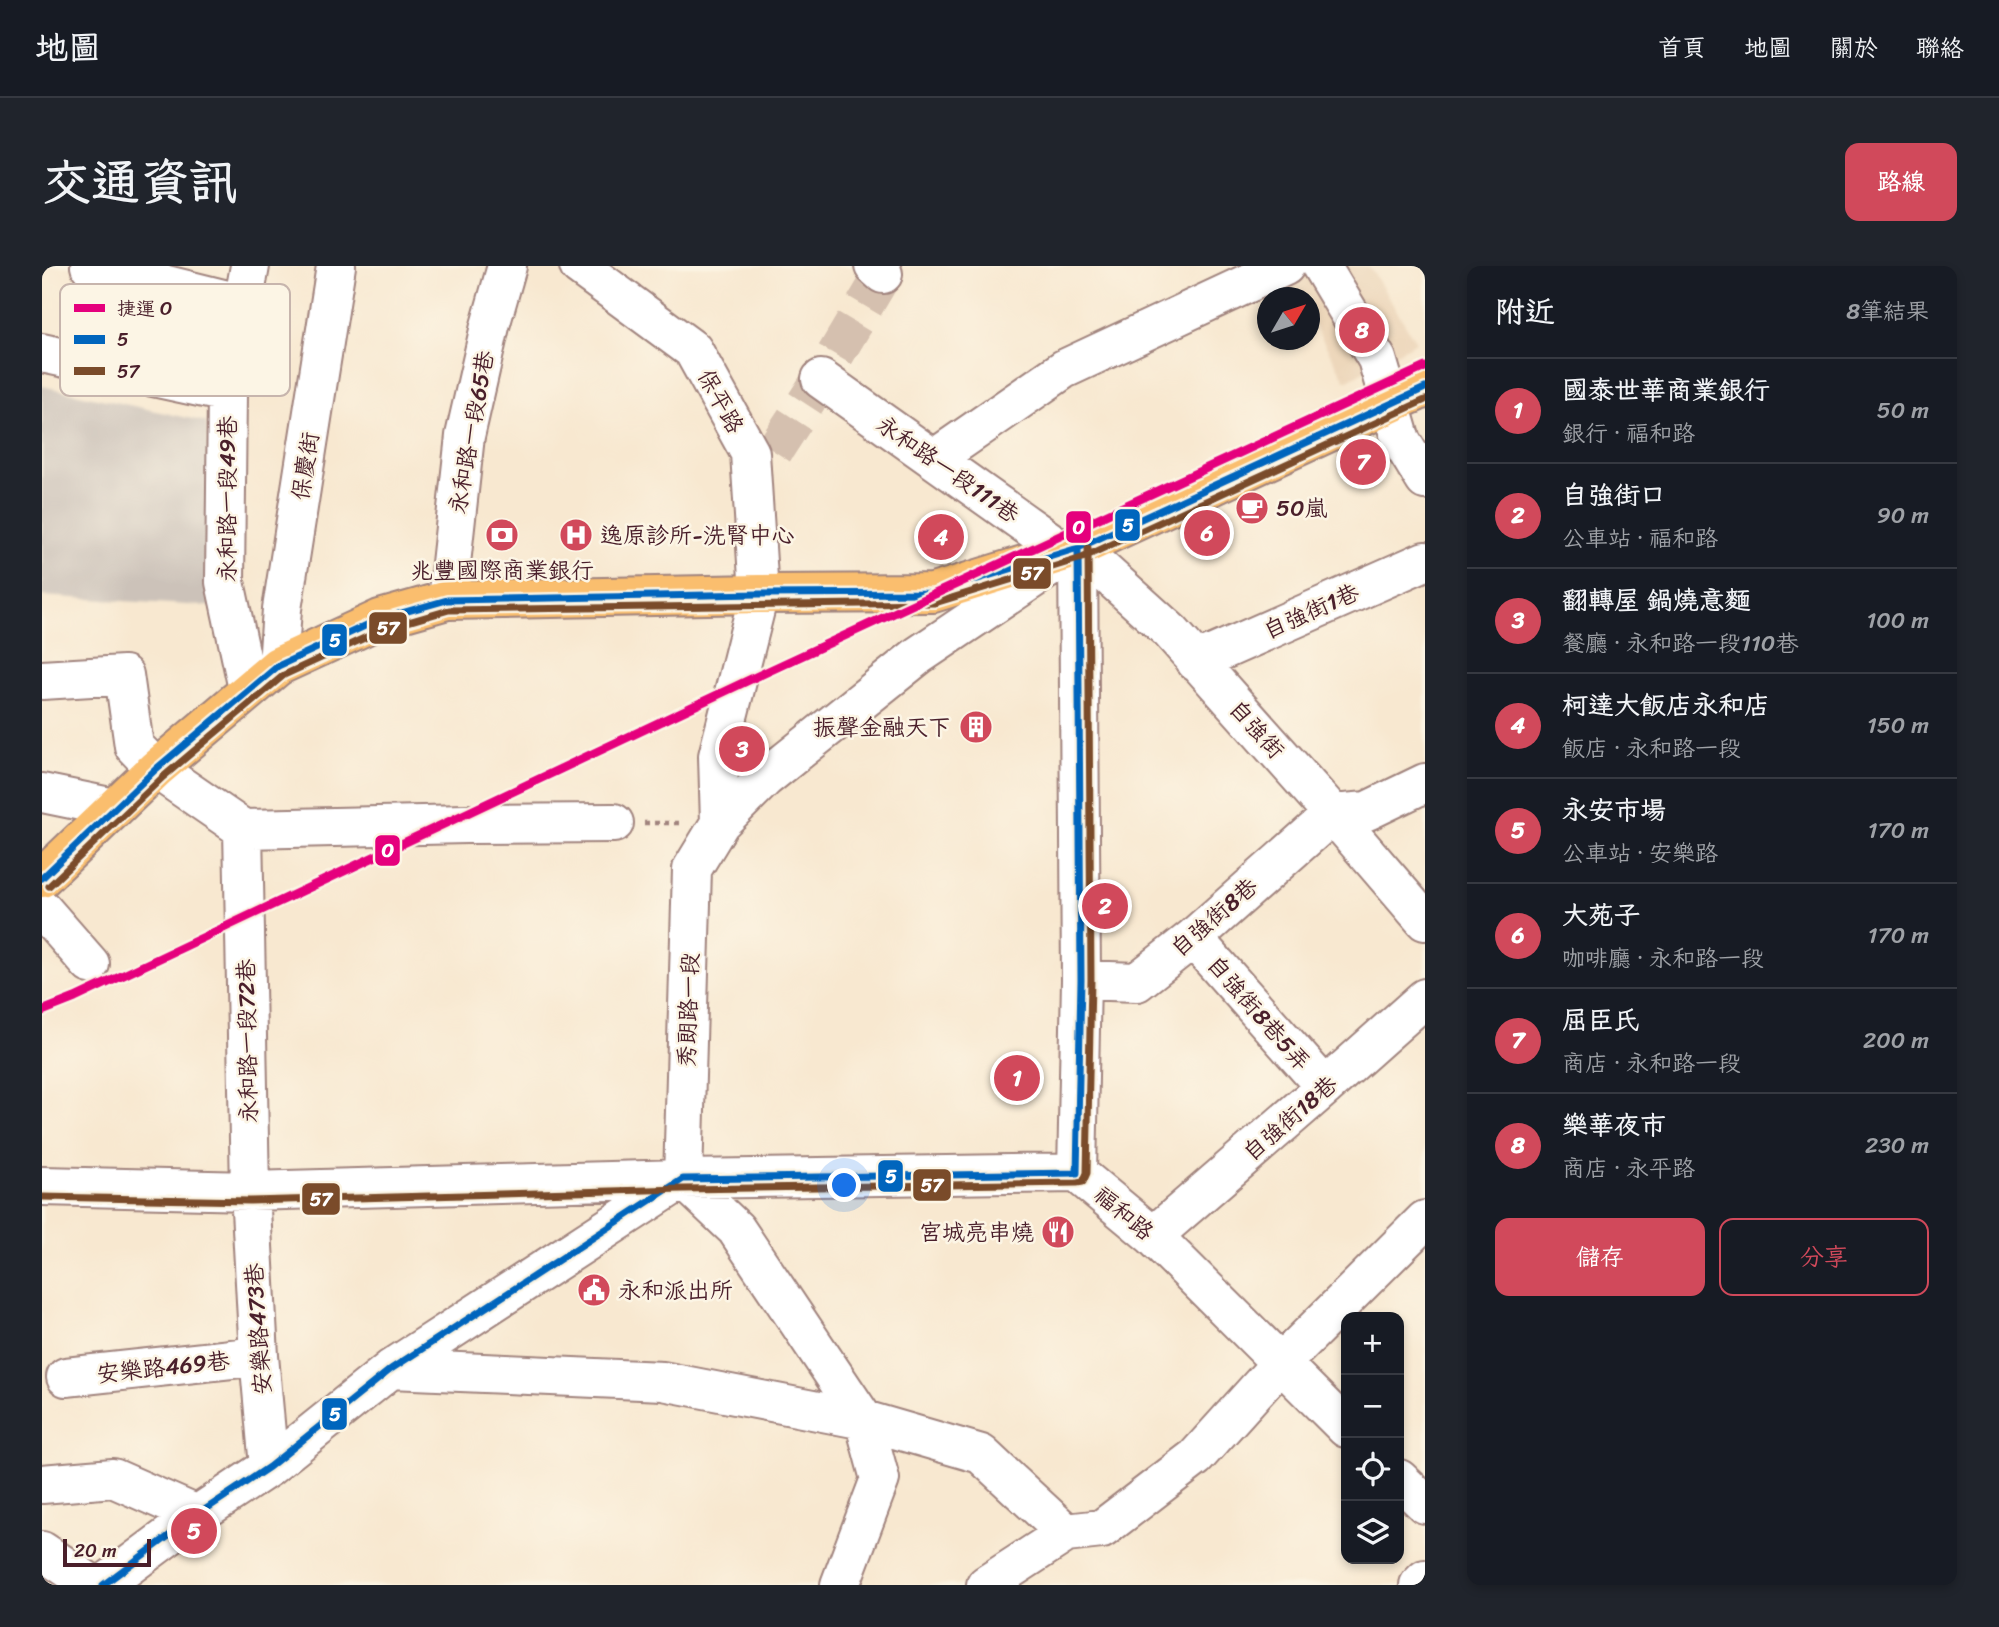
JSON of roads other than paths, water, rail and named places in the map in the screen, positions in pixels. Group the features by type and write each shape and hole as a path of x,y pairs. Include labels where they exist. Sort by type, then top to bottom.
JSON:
{"main road":[{"path":"42,878 156,769 278,666 380,619 447,600 933,593 1078,548 1425,388"}],"street":[{"path":"90,266 162,284"},
{"name":"永和路一段49巷","path":"247,284 250,266"},
{"name":"保慶街","path":"278,666 282,609 336,266"},
{"name":"永和路一段65巷","path":"447,600 465,436 490,326 507,266"},
{"name":"保平路","path":"579,266 693,350 750,453 759,594 718,756 720,823"},
{"path":"934,459 1064,369 1285,266"},
{"path":"1321,266 1377,359 1401,441 1425,480"},
{"path":"42,353 60,357"},
{"name":"永和路一段111巷","path":"821,379 1055,545 1078,548"},
{"name":"永和路一段49巷","path":"227,396 225,582 248,690"},
{"path":"752,484 774,451"},
{"name":"自強街","path":"1078,548 1171,632 1425,921"},
{"name":"秀朗路一段","path":"683,1179 692,869 720,823 765,778 919,655 1078,548"},
{"name":"福和路","path":"1078,548 1081,980 1077,1173 1153,1236 1341,1423"},
{"name":"自強街1巷","path":"1196,662 1425,561"},
{"path":"42,680 124,675 134,746 156,769 243,829 614,823"},
{"path":"1333,814 1367,811 1425,783"},
{"path":"42,793 116,808"},
{"name":"自強街8巷","path":"1081,980 1137,982 1193,938 1333,814"},
{"name":"永和路一段72巷","path":"243,829 250,1191"},
{"path":"42,909 90,964"},
{"name":"自強街8巷5弄","path":"1193,938 1325,1087"},
{"name":"自強街18巷","path":"1153,1236 1425,998"},
{"path":"42,1186 250,1191 683,1179 1077,1173"},
{"path":"103,1585 197,1515 269,1467 391,1369 683,1179"},
{"path":"683,1179 736,1229 864,1420 880,1479 847,1580"},
{"name":"安樂路473巷","path":"250,1191 259,1356 269,1467"},
{"path":"986,1585 1066,1533 1102,1529 1196,1457 1280,1364 1425,1220"},
{"name":"安樂路469巷","path":"66,1377 259,1356"},
{"path":"391,1369 663,1381 864,1420 981,1454 1066,1533"},
{"path":"42,1484 113,1478 197,1515"},
{"path":"1404,1484 1425,1504"},
{"path":"42,1550 93,1585"},
{"path":"1419,1585 1425,1579"}],"tunnel":[{"path":"774,451 821,379 888,266"}],"metro line":[{"name":"O","path":"42,1011 75,998 749,680 1425,367"}],"place":[{"name":"樂華夜市","path":"1362,330"},
{"name":"屈臣氏","path":"1363,462"},
{"name":"50嵐","path":"1252,508"},
{"name":"大苑子","path":"1207,533"},
{"name":"兆豐國際商業銀行","path":"502,535"},
{"name":"逸原診所-洗腎中心","path":"576,535"},
{"name":"柯達大飯店永和店","path":"941,537"},
{"name":"振聲金融天下","path":"976,727"},
{"name":"翻轉屋 鍋燒意麵","path":"742,749"},
{"name":"自強街口","path":"1105,906"},
{"name":"國泰世華商業銀行","path":"1017,1078"},
{"name":"宮城亮串燒","path":"1058,1232"},
{"name":"永和派出所","path":"594,1290"},
{"name":"永安市場","path":"194,1531"}]}
